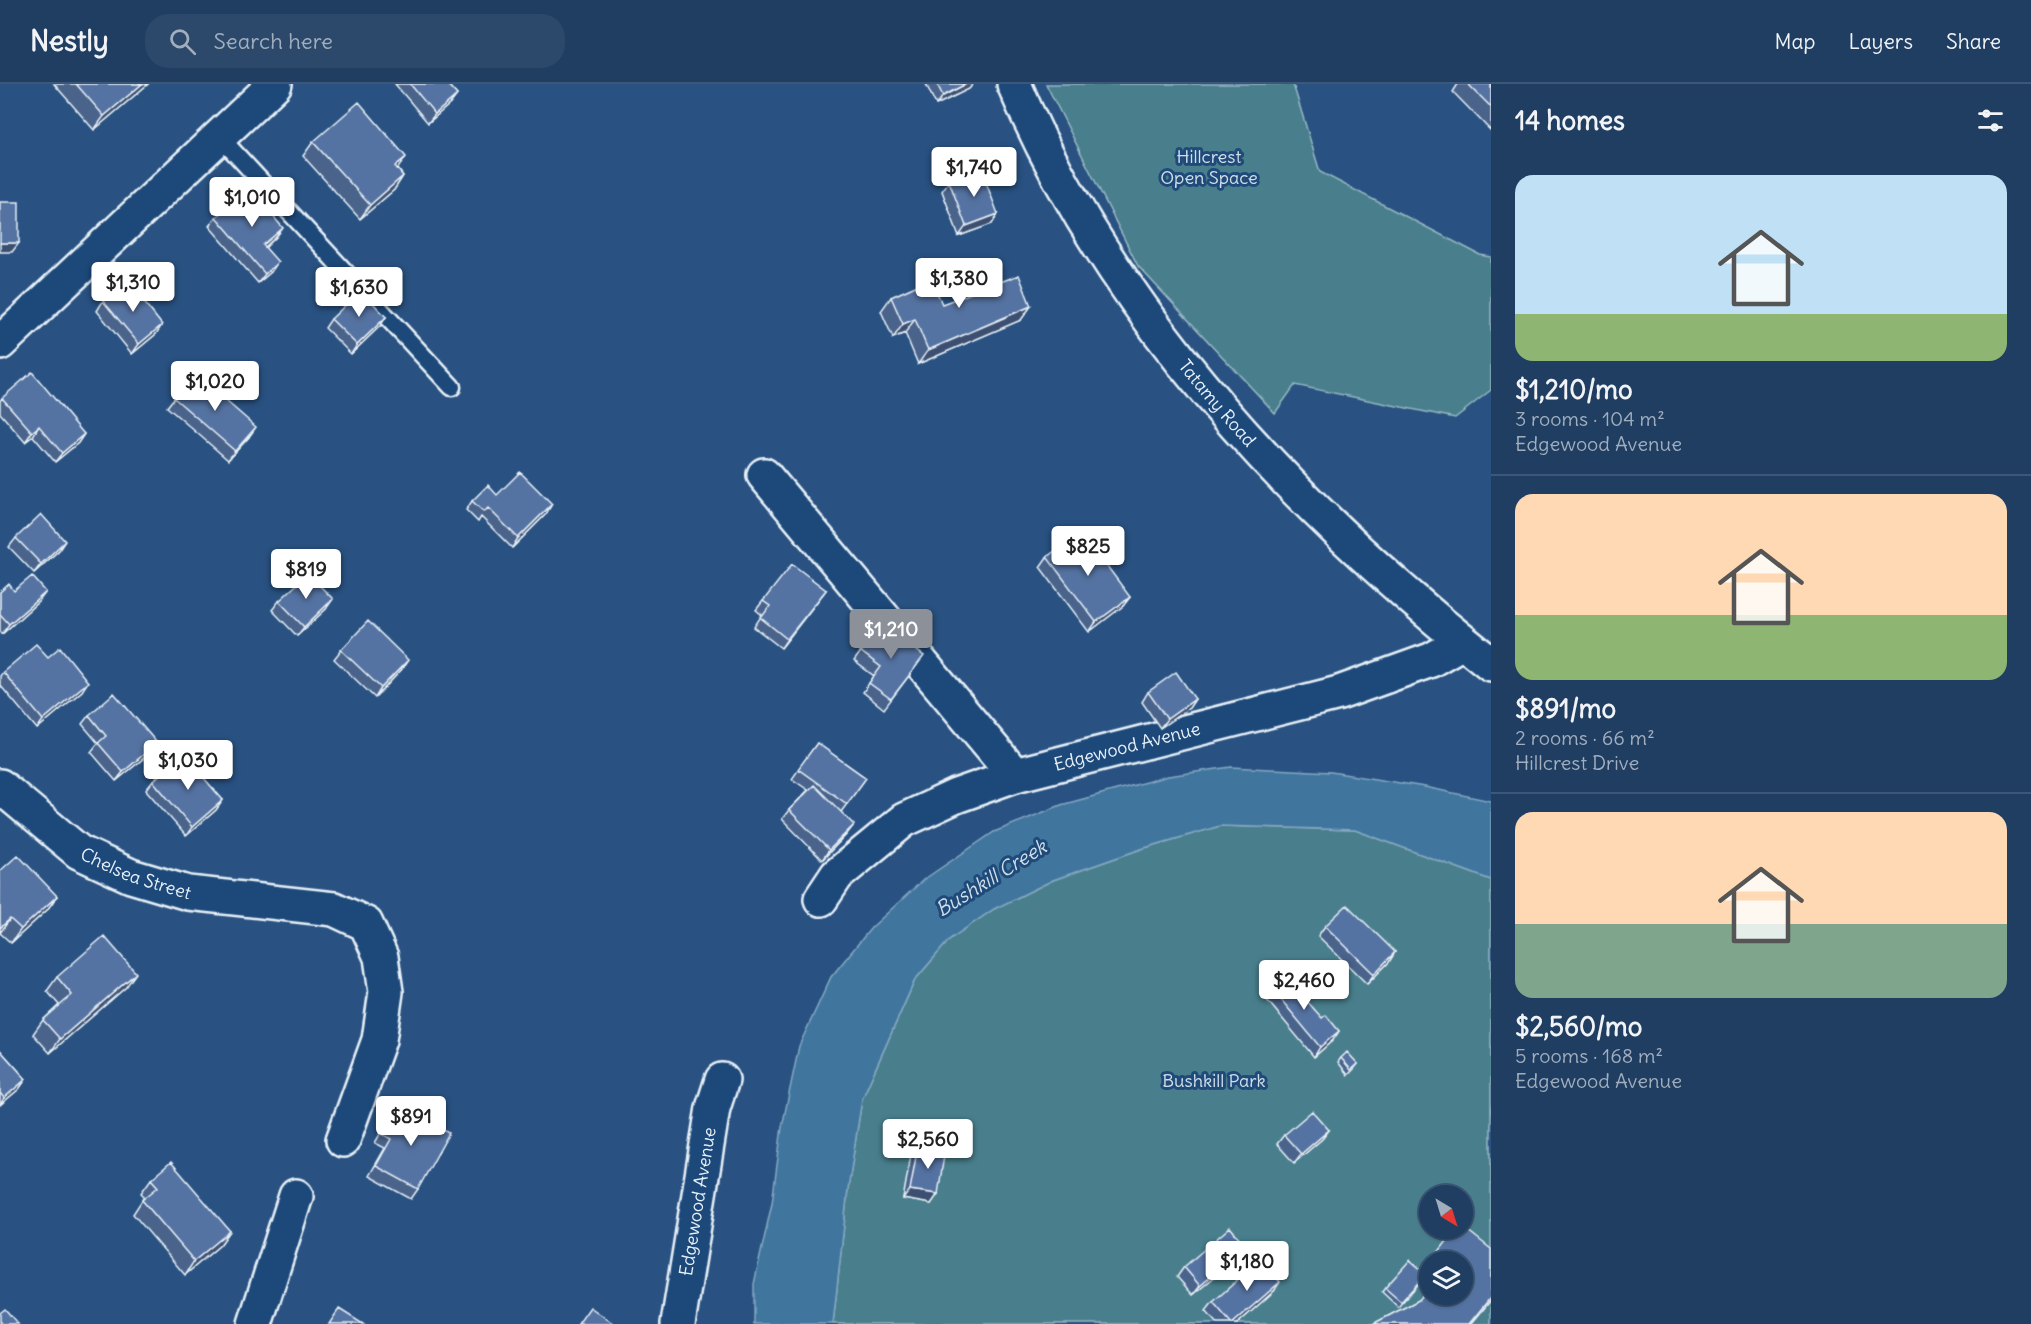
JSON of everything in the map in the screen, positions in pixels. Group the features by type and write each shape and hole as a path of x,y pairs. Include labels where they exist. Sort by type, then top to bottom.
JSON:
{"street":[{"path":"0,343 275,84"},
{"name":"Tatamy Road","path":"1014,84 1042,147 1080,218 1122,282 1178,357 1292,485 1374,565 1456,637 1491,664"},
{"path":"764,475 1015,775"},
{"name":"Edgewood Avenue","path":"821,899 837,875 904,820 956,796 1015,775 1340,693 1431,660 1452,648 1456,637"},
{"name":"Chelsea Street","path":"0,786 79,852 131,876 188,893 334,909 366,924 381,957 386,992 379,1040 343,1140"},
{"name":"Edgewood Avenue","path":"678,1324 713,1108 722,1080"},
{"path":"255,1324 296,1196"}],"lane":[{"path":"219,136 452,387"}],"green space":[{"name":"Hillcrest Open Space","path":"1046,84 1293,84 1320,172 1480,255 1491,257 1491,390 1455,418 1295,385 1275,413 1138,266"},
{"name":"Bushkill Park","path":"1220,826 1355,830 1491,880 1491,1324 833,1324 848,1189 862,1099 915,980 950,939 994,909 1053,880 1141,849"}],"water":[{"name":"Bushkill Creek","path":"1231,767 1331,772 1425,787 1491,801 1491,880 1355,830 1220,826 1141,849 1053,880 994,909 950,939 915,980 862,1099 848,1189 833,1324 754,1324 754,1284 772,1203 782,1127 799,1046 831,977 871,928 923,880 994,832 1061,805 1168,776"}],"building":[{"path":"76,84 142,84 104,116"},
{"path":"410,84 447,84 457,95 435,114"},
{"path":"937,84 966,84 943,96"},
{"path":"1468,84 1491,84 1491,107"},
{"path":"359,102 406,157 395,166 403,176 370,205 313,142"},
{"path":"981,169 998,214 966,226 949,181"},
{"path":"249,188 283,228 263,245 278,262 265,274 216,217"},
{"path":"0,202 19,202 19,243 0,243"},
{"path":"1019,275 1031,306 928,350 915,319 903,324 891,297 931,279 942,304"},
{"path":"128,282 162,325 139,344 103,301"},
{"path":"361,290 386,317 357,345 331,319"},
{"path":"32,372 84,434 62,453 39,426 32,432 2,398"},
{"path":"195,374 256,427 235,451 174,398"},
{"path":"520,472 552,504 518,538 488,508 484,512 472,501 488,485 497,495"},
{"path":"41,514 65,541 41,564 16,538"},
{"path":"1081,531 1130,597 1096,622 1047,557"},
{"path":"792,564 826,590 787,639 761,618 770,606 763,601"},
{"path":"308,574 333,599 304,627 279,601"},
{"path":"32,576 46,592 9,624 0,614 0,592 9,584 14,591"},
{"path":"368,621 408,660 381,688 341,650"},
{"path":"881,624 924,656 891,699 869,683 881,667 860,651"},
{"path":"36,644 48,657 60,647 88,682 43,720 3,672"},
{"path":"1176,672 1195,699 1167,719 1148,692"},
{"path":"114,693 157,743 123,772 98,743 106,736 89,715"},
{"path":"817,743 866,778 847,804 798,769"},
{"path":"183,754 223,800 192,827 153,781"},
{"path":"814,785 854,825 829,850 789,810"},
{"path":"18,855 57,896 21,929 10,919 0,928 0,871"},
{"path":"1347,905 1395,952 1374,974 1325,926"},
{"path":"104,936 136,973 60,1039 43,1020 72,995 57,977"},
{"path":"1282,973 1322,1018 1326,1015 1339,1031 1320,1047 1269,985"},
{"path":"0,1050 26,1079 4,1098 0,1093"},
{"path":"1347,1052 1358,1064 1351,1070 1341,1058"},
{"path":"398,1106 449,1133 418,1189 376,1166 391,1139 382,1134"},
{"path":"1312,1111 1329,1130 1301,1154 1284,1135"},
{"path":"918,1145 945,1149 938,1194 910,1190"},
{"path":"171,1162 230,1231 194,1261 142,1200 158,1187 151,1179"},
{"path":"1230,1227 1246,1246 1200,1286 1184,1267"},
{"path":"1473,1235 1491,1249 1491,1297 1469,1324 1373,1324 1419,1300 1419,1305 1473,1305 1473,1251 1439,1251 1449,1239 1473,1239"},
{"path":"1261,1259 1280,1282 1232,1324 1213,1302"},
{"path":"1410,1260 1419,1268 1419,1282 1401,1302 1385,1288"},
{"path":"590,1307 614,1324 578,1324"},
{"path":"5,1309 18,1324 0,1324 0,1313"},
{"path":"339,1309 363,1324 329,1324"}]}
